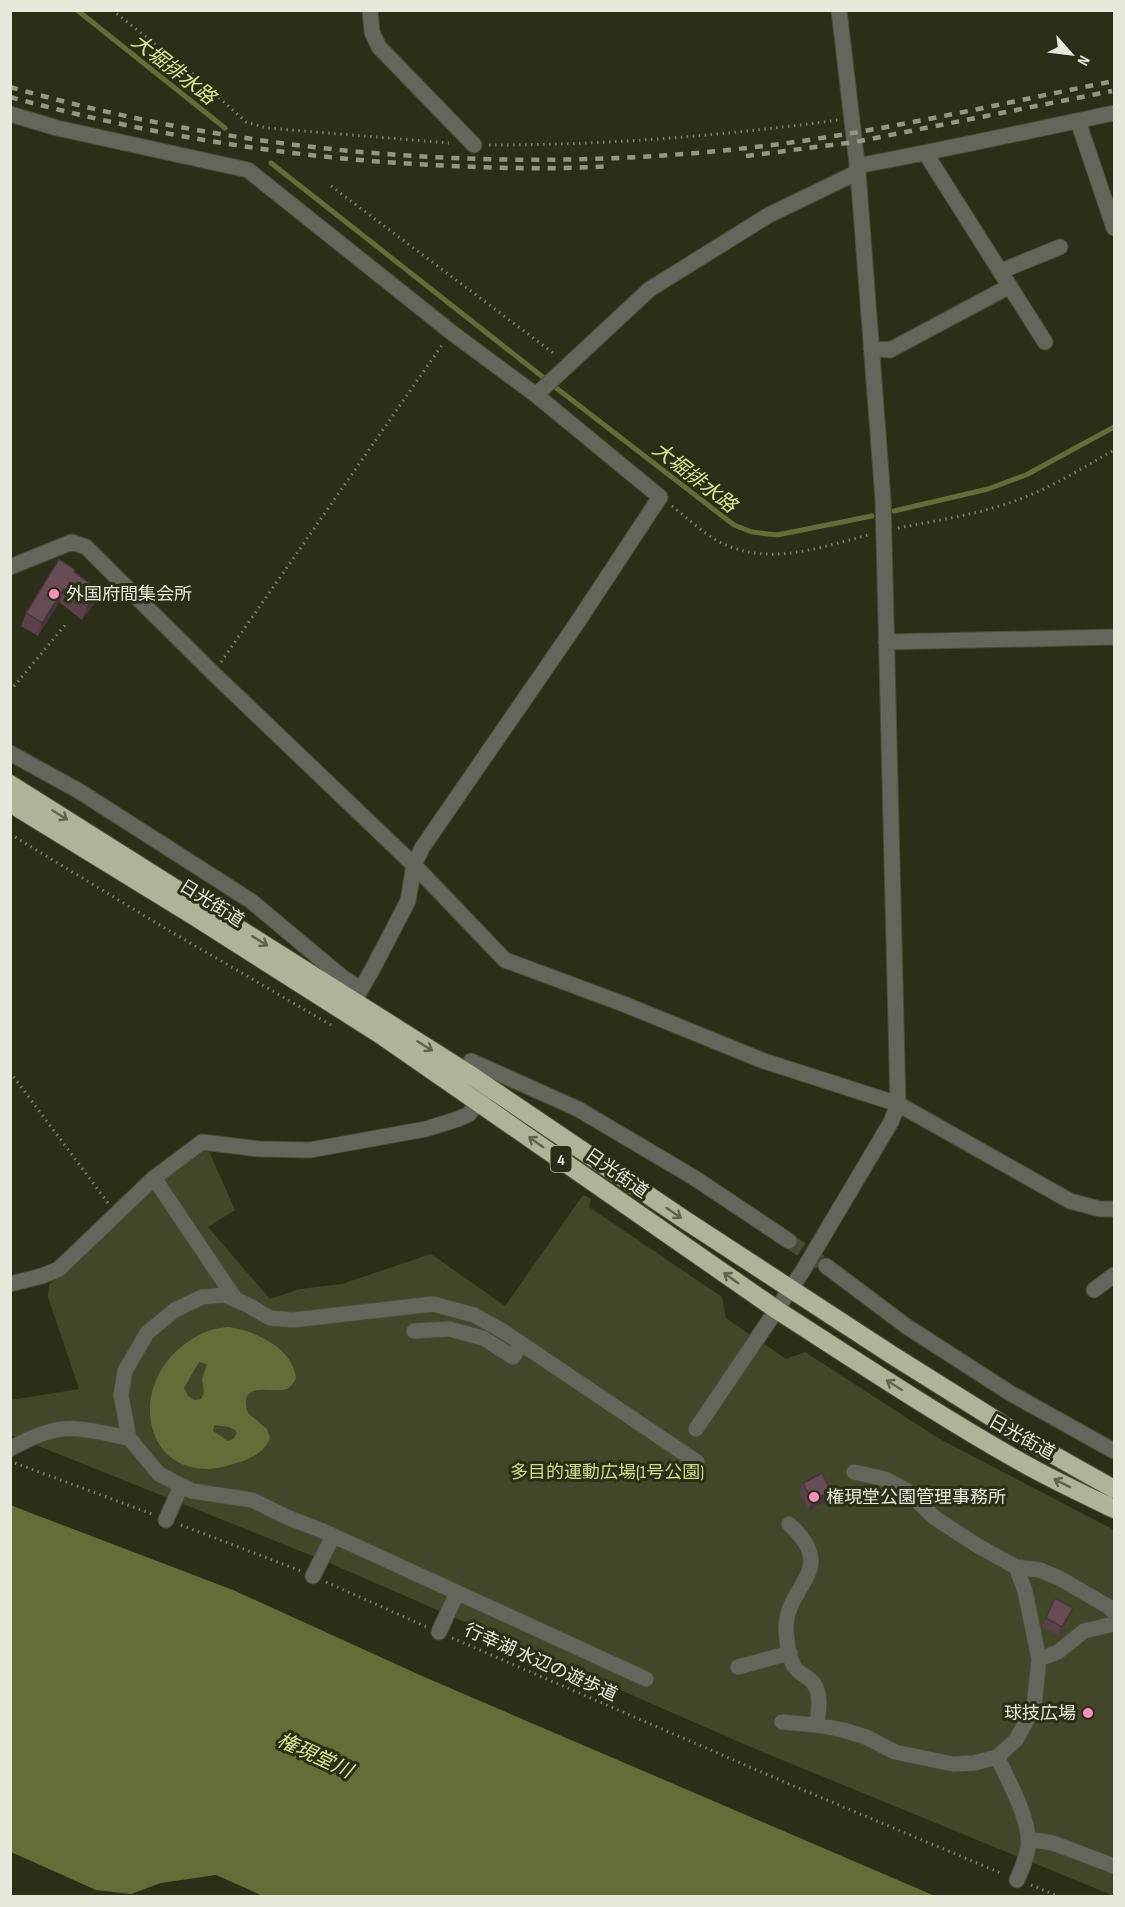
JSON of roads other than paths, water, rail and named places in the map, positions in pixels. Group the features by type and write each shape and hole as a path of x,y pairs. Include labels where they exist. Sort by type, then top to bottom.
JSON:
{"highway":[{"name":"日光街道","path":"10,784 357,995 466,1072 484,1095 777,1310 956,1424 1023,1463 1114,1509"},
{"name":"日光街道","path":"10,803 354,1018 484,1095 1034,1444 1114,1489"}],"street":[{"path":"370,10 372,32 379,47 474,145"},
{"path":"696,1429 790,1290 891,1122 898,1104 883,499 857,169 839,10"},
{"path":"536,395 650,289 769,215 857,169 1114,113"},
{"path":"10,114 57,128 248,170 452,332 536,395 660,497 577,623 422,848 414,865 408,901 357,995 342,977 251,901 79,791 10,753"},
{"path":"1078,121 1114,228"},
{"path":"926,153 1045,342"},
{"path":"1001,271 1060,247"},
{"path":"871,348 890,350 1010,286"},
{"path":"10,567 72,543 86,547 213,673 414,865 505,960 621,1003 764,1061 898,1104 1070,1201 1100,1209 1114,1209"},
{"path":"886,642 1114,637"},
{"path":"466,1072 471,1061 578,1109 693,1177 789,1241"},
{"path":"10,1284 59,1269 154,1178 202,1142 259,1149 310,1150 426,1129 469,1114 484,1095"},
{"path":"154,1178 237,1300"},
{"path":"826,1266 906,1326 1001,1387 1114,1451"},
{"path":"1094,1290 1114,1275"},
{"path":"646,1679 252,1500 192,1491 159,1474 129,1438 121,1395 124,1371 147,1334 175,1310 201,1297 225,1295 270,1318 293,1320 433,1304 474,1315 521,1343 697,1462"},
{"path":"414,1331 449,1329 483,1338 513,1357 521,1343"},
{"path":"10,1449 27,1440 75,1428 129,1438"},
{"path":"854,1472 885,1479 906,1490 935,1518 978,1546 1016,1567 1040,1570 1061,1578 1109,1606 1114,1612"},
{"path":"166,1520 181,1486"},
{"path":"789,1524 803,1537 810,1551 810,1573 788,1612 786,1627 794,1667 815,1685 819,1697 817,1725"},
{"path":"313,1576 333,1536"},
{"path":"782,1722 843,1730 866,1737 895,1752 911,1757 953,1764 974,1763 998,1757 1016,1740 1034,1707 1039,1659 1025,1591 1016,1567"},
{"path":"439,1632 457,1593"},
{"path":"1039,1659 1058,1652 1084,1631 1114,1624"},
{"path":"738,1667 790,1653"},
{"path":"998,1757 1024,1820 1029,1845 1017,1880"},
{"path":"1028,1839 1053,1843 1114,1866"}],"water":[{"path":"229,1327 250,1332 271,1343 288,1358 296,1378 287,1389 258,1390 247,1396 248,1413 267,1429 270,1438 259,1453 230,1465 203,1469 181,1464 164,1451 154,1434 150,1412 153,1390 163,1368 180,1348 203,1333","holes":["199,1362 207,1364 202,1379 204,1393 201,1399 194,1400 188,1396 184,1388","214,1425 229,1427 237,1433 233,1439 228,1441 213,1431"]},
{"name":"権現堂川","path":"10,1505 233,1590 422,1676 935,1896 263,1896 216,1875 161,1883 131,1894 96,1890 11,1852"}],"waterway":[{"name":"大堀排水路","path":"77,10 225,128"},
{"name":"大堀排水路","path":"271,163 544,378"},
{"name":"大堀排水路","path":"555,387 734,525 752,532 777,535 872,516"},
{"name":"大堀排水路","path":"894,511 988,489 1026,475 1114,427"}],"tunnel":[{"path":"789,1241 826,1266"}],"railway":[{"path":"10,87 106,112 203,131 301,146 400,155 499,159 598,159 697,153 835,136 1114,81"},
{"path":"746,156 855,142 1112,91"},
{"path":"10,97 62,111 167,133 220,143 326,157 477,167 611,166"}],"place":[{"name":"外国府間集会所","path":"54,594"},
{"name":"権現堂公園管理事務所","path":"814,1497"},
{"name":"球技広場","path":"1088,1713"}],"park label":[{"name":"多目的運動広場(1号公園)","path":"607,1472"}]}
